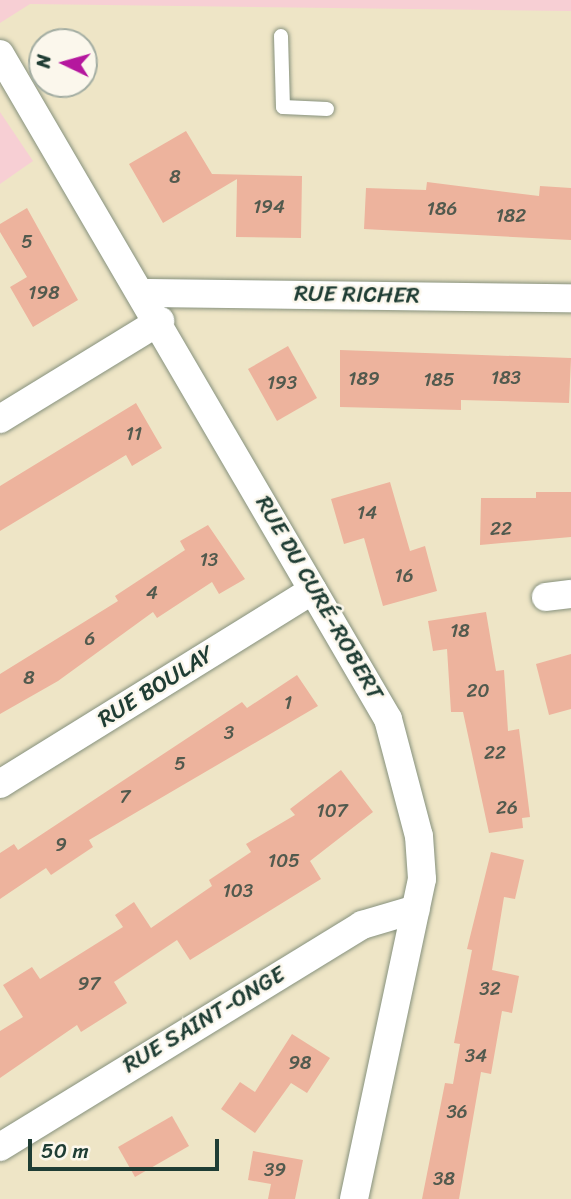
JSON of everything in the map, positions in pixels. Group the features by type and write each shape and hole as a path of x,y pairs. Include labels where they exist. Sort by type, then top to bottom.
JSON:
{"street":[{"name":"RUE DU CURÉ-ROBERT","path":"0,54 160,321 388,719 422,854 416,909 354,1199"},
{"name":"RUE RICHER","path":"143,293 571,298"},
{"path":"0,419 160,321"},
{"name":"RUE BOULAY","path":"0,784 313,590"},
{"name":"RUE SAINT-ONGE","path":"0,1147 362,925 416,909"}],"lane":[{"path":"281,36 283,107 327,109"}],"shaded area":[{"path":"0,0 571,0 571,11 30,4 0,23"},
{"path":"0,112 33,161 0,184"}],"building":[{"path":"186,131 212,174 302,176 301,238 236,237 237,179 163,223 129,164"},
{"path":"427,182 539,196 540,186 571,188 571,240 364,229 366,188 426,190"},
{"path":"27,208 78,300 33,327 10,287 27,277 0,232 0,224"},
{"path":"288,346 317,398 277,421 248,369"},
{"path":"340,350 571,358 569,403 461,400 461,410 340,407"},
{"path":"136,403 162,448 132,466 126,455 0,531 0,486"},
{"path":"390,482 410,551 425,546 437,591 383,606 364,538 344,544 331,499"},
{"path":"536,492 571,492 571,537 480,545 481,498 536,498"},
{"path":"208,525 245,579 219,594 212,582 157,618 153,612 58,681 0,714 0,674 118,601 115,596 185,550 180,541"},
{"path":"486,612 496,671 504,670 508,731 519,729 530,817 522,818 523,828 489,833 463,712 451,712 447,649 433,651 428,621"},
{"path":"571,654 571,709 549,715 536,664"},
{"path":"297,675 318,706 89,840 93,847 51,875 46,868 0,899 0,853 14,844 18,850 242,702 247,708"},
{"path":"341,770 373,812 310,861 321,879 190,960 177,940 114,982 127,1003 81,1032 77,1025 0,1078 0,1031 23,1017 3,985 32,967 40,979 123,927 115,915 134,902 151,928 212,886 209,880 251,852 246,844 295,815 290,809"},
{"path":"491,852 524,860 515,899 504,897 492,970 519,976 512,1013 502,1011 491,1074 481,1072 459,1199 422,1199 445,1083 453,1084 460,1044 454,1043 472,950 467,949"},
{"path":"292,1034 330,1058 307,1093 291,1083 255,1133 221,1109 240,1082 255,1092"},
{"path":"172,1116 189,1146 135,1177 118,1147"},
{"path":"253,1151 303,1160 295,1199 268,1199 271,1184 248,1180"}]}
